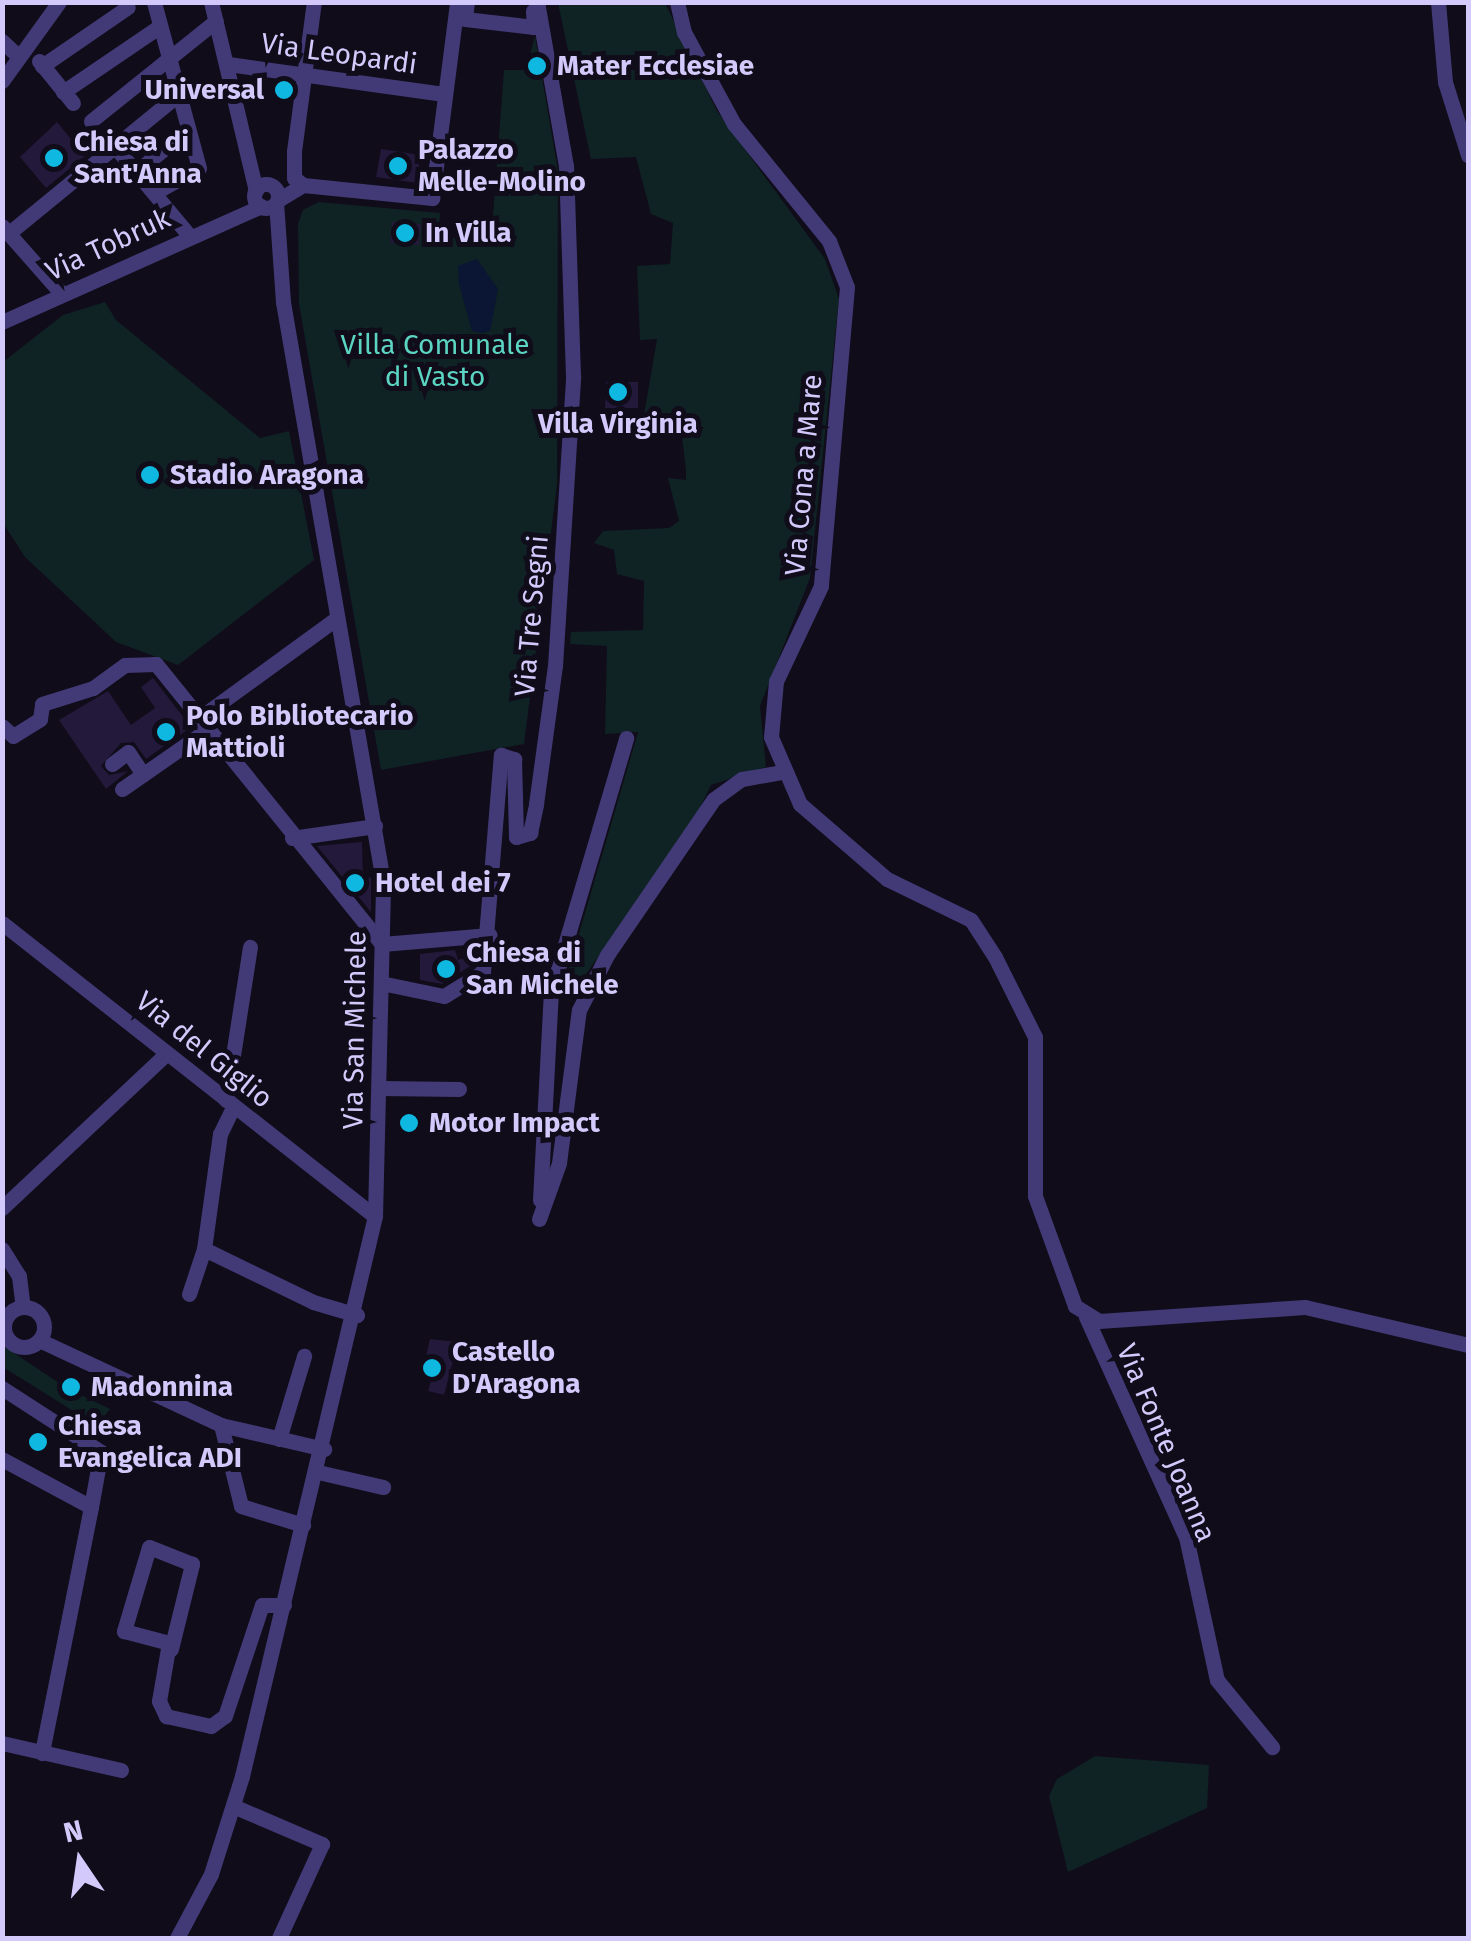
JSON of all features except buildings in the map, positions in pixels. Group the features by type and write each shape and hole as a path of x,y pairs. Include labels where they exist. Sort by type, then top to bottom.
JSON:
{"street":[{"path":"2,82 58,2"},
{"path":"154,2 199,168 154,194"},
{"name":"Via San Michele","path":"177,1938 211,1874 233,1806 357,1315 374,1216 382,944 375,826 276,246 210,2"},
{"path":"264,192 291,169 314,2"},
{"path":"264,192 303,185 432,198 457,2"},
{"path":"467,2 465,19 534,27 535,2"},
{"name":"Via Tre Segni","path":"490,935 501,756 514,758 516,837 530,833 536,804 556,666 573,376 566,166 535,2"},
{"name":"Via Cona a Mare","path":"677,2 684,32 734,124 829,241 847,287 821,586 769,707 782,772 800,804 835,839 887,879 971,920 996,956 1035,1037 1030,1156 1040,1218 1086,1317"},
{"path":"1438,2 1445,82 1468,155"},
{"path":"42,66 128,8"},
{"path":"91,121 216,21"},
{"path":"2,41 42,66 68,98 160,26"},
{"name":"Via Leopardi","path":"228,64 444,94"},
{"path":"62,294 6,229 115,150 179,94"},
{"path":"136,172 188,129"},
{"path":"115,150 188,234"},
{"path":"291,169 303,185"},
{"name":"Via Tobruk","path":"2,322 234,212 264,192"},
{"path":"122,789 337,618"},
{"path":"2,726 13,736 40,720 42,704 93,688 125,664 156,664 292,838 382,944 490,935 483,972 472,984 434,996 426,986 381,983"},
{"path":"626,738 550,992 539,1219 559,1164 579,1010 607,956 714,799 742,780 782,772"},
{"path":"112,764 128,752 143,774"},
{"path":"292,838 375,826"},
{"name":"Via del Giglio","path":"2,923 374,1216"},
{"path":"189,1294 204,1249 220,1134 230,1104 250,947"},
{"path":"2,1208 168,1052"},
{"path":"379,1088 458,1089"},
{"path":"2,1249 19,1276 22,1307 42,1321 39,1340"},
{"path":"204,1249 313,1302 357,1315"},
{"path":"22,1307 3,1325 16,1345 39,1340 221,1425 324,1450"},
{"path":"1086,1317 1304,1307 1468,1345"},
{"name":"Via Fonte Joanna","path":"1086,1317 1186,1537 1216,1680 1272,1746"},
{"path":"279,1439 304,1356"},
{"path":"2,1388 101,1452 42,1753"},
{"path":"221,1425 241,1506 304,1525"},
{"path":"2,1460 91,1507"},
{"path":"318,1472 384,1486"},
{"path":"171,1649 165,1639 124,1631 149,1547 192,1564 171,1649 162,1710 210,1726 230,1710 262,1605 284,1604"},
{"path":"2,1743 121,1770"},
{"path":"233,1806 322,1844 280,1938"}],"green space":[{"path":"558,3 665,3 717,111 825,259 839,299 810,578 760,706 766,767 711,785 690,829 579,984 566,978 638,732 605,734 607,646 570,644 571,632 643,630 644,581 617,574 614,550 594,543 603,531 669,528 679,521 668,478 686,480 686,470 680,421 643,421 657,339 640,340 637,266 670,264 673,223 651,214 636,157 591,159"},
{"name":"Villa Comunale di Vasto","path":"535,36 558,171 557,485 524,744 381,770 299,304 298,224 303,210 319,202 440,213 438,237 491,241 504,70 526,70"},
{"name":"Stadio Aragona","path":"105,302 116,320 260,438 289,431 314,560 178,665 116,642 25,557 3,523 3,362 63,315"},
{"path":"2,1345 68,1389 110,1409 97,1426 3,1367"},
{"path":"1095,1756 1209,1765 1207,1808 1068,1872 1049,1796 1057,1779"}],"water":[{"path":"477,259 498,289 490,331 482,333 472,331 459,284 458,266"}],"place":[{"name":"Mater Ecclesiae","path":"537,66"},
{"name":"Universal","path":"284,90"},
{"name":"Chiesa di Sant'Anna","path":"54,158"},
{"name":"Palazzo Melle-Molino","path":"398,166"},
{"name":"In Villa","path":"405,233"},
{"name":"Villa Virginia","path":"618,392"},
{"name":"Stadio Aragona","path":"150,475"},
{"name":"Polo Bibliotecario Mattioli","path":"166,732"},
{"name":"Hotel dei 7","path":"355,883"},
{"name":"Chiesa di San Michele","path":"446,969"},
{"name":"Motor Impact","path":"409,1123"},
{"name":"Castello D'Aragona","path":"432,1368"},
{"name":"Madonnina","path":"71,1387"},
{"name":"Chiesa Evangelica ADI","path":"38,1442"}]}
